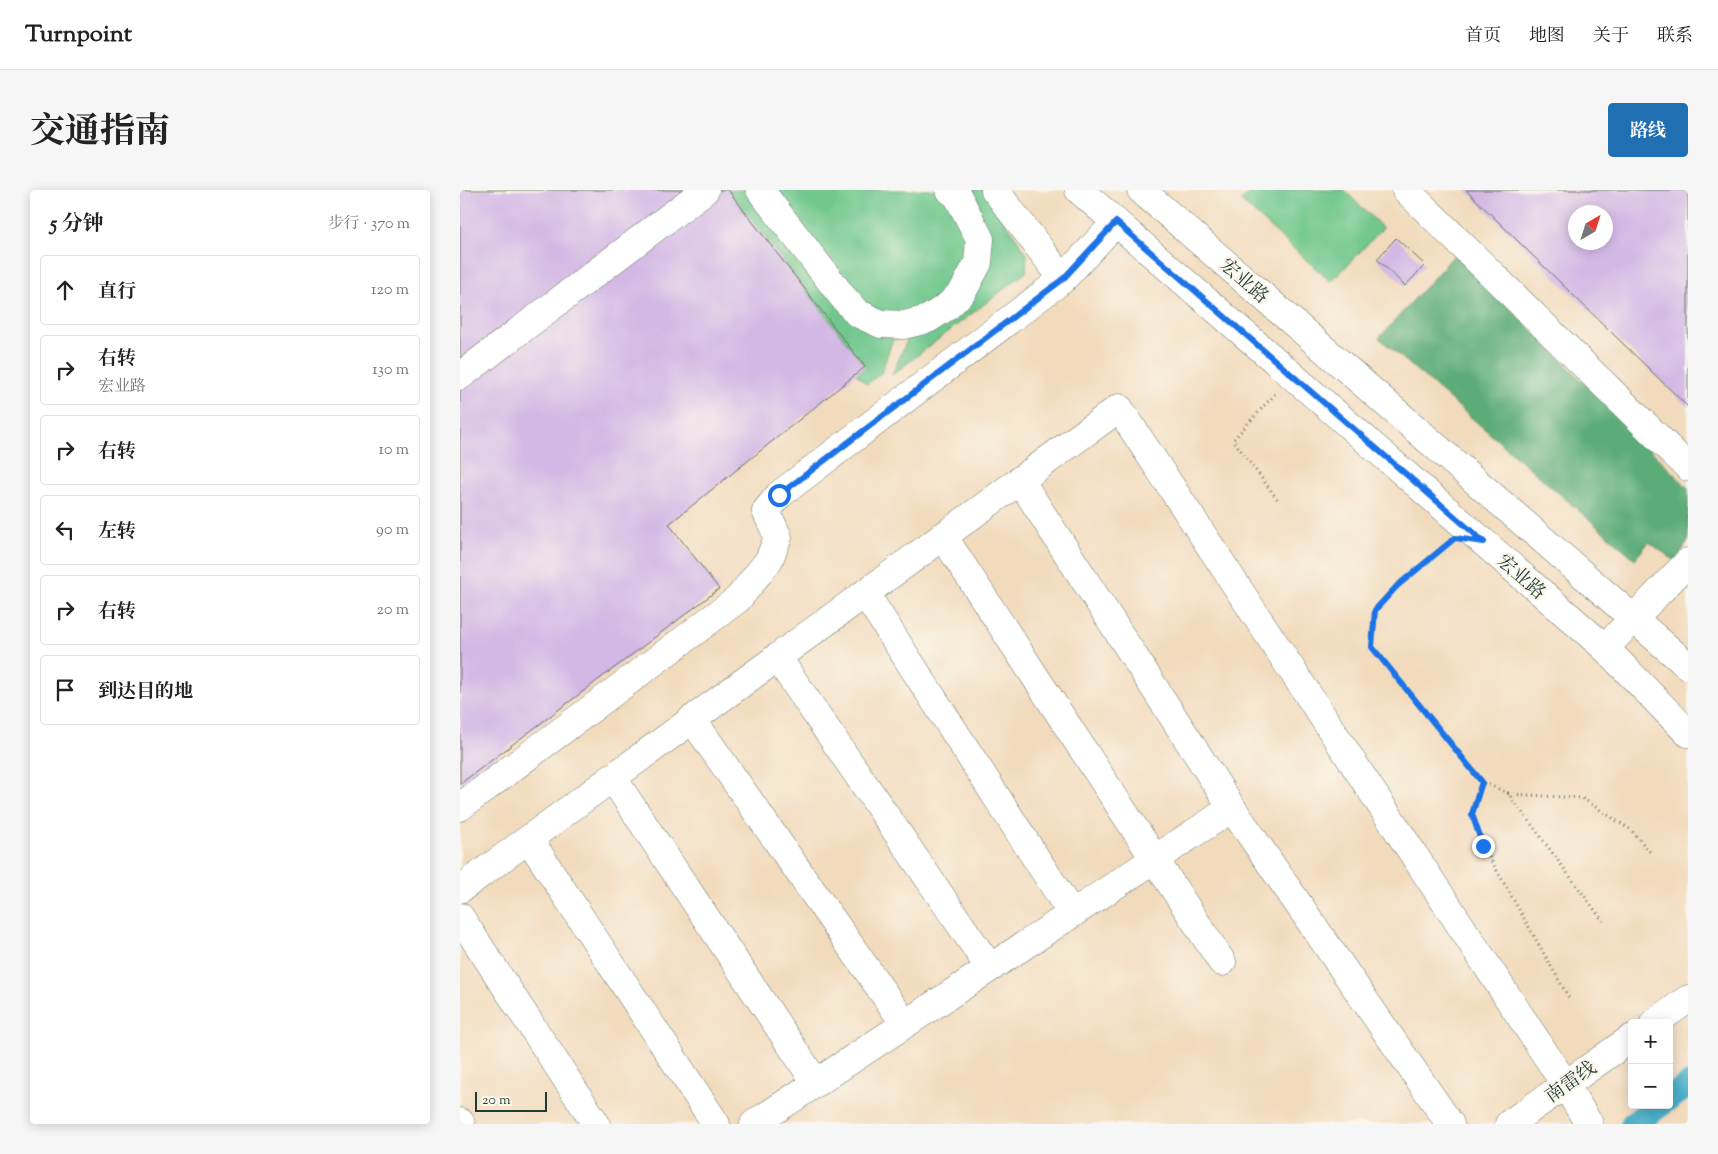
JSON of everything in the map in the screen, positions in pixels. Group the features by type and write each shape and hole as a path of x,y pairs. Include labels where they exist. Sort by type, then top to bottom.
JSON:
{"street":[{"path":"460,376 705,190"},
{"path":"760,190 857,313 881,324 904,325 928,319 948,306 963,291 978,263 980,239 957,196 950,190"},
{"path":"995,190 1063,279"},
{"name":"宏业路","path":"1078,190 1605,648 1688,733"},
{"name":"宏业路","path":"1141,190 1688,666"},
{"path":"1406,190 1688,467"},
{"path":"460,807 738,599 769,560 778,537 766,511 779,495 1063,279 1116,222"},
{"path":"460,889 1119,408 1577,1104"},
{"path":"1020,480 1232,808 1450,1124"},
{"path":"943,536 1222,962"},
{"path":"1605,648 1688,562"},
{"path":"865,593 1072,914"},
{"path":"777,657 990,968"},
{"path":"692,719 904,1024"},
{"path":"612,777 816,1083"},
{"path":"754,1124 1232,808"},
{"path":"528,839 716,1124"},
{"path":"460,917 596,1124"},
{"path":"1660,1019 1688,999"},
{"name":"南雷线","path":"1508,1124 1577,1104 1628,1043"}],"path":[{"path":"1278,500 1233,440 1292,376"},
{"path":"1448,544 1397,586 1375,610 1372,647 1482,782 1508,794 1582,798 1631,830 1651,853"},
{"path":"1482,782 1472,814 1483,846 1569,998"},
{"path":"1508,794 1603,921"}],"green space":[{"path":"728,190 984,190 1027,254 1026,272 892,375 908,338 893,339 881,373 867,384 856,374 865,366"},
{"path":"1252,190 1344,190 1383,228 1331,282 1241,201"},
{"path":"1456,253 1688,488 1688,541 1675,561 1649,542 1635,559 1379,338"}],"building":[{"path":"460,190 728,190 865,367 669,524 719,589 460,784"},
{"path":"1466,190 1688,190 1688,407"},
{"path":"1396,238 1425,265 1405,286 1377,259"}],"waterway":[{"path":"1673,1096 1688,1085"},
{"path":"1633,1124 1654,1109"}],"route":[{"path":"779,495 1063,279 1116,222 1484,542 1455,538 1397,586 1375,610 1372,647 1482,782 1472,814 1483,846"}]}
